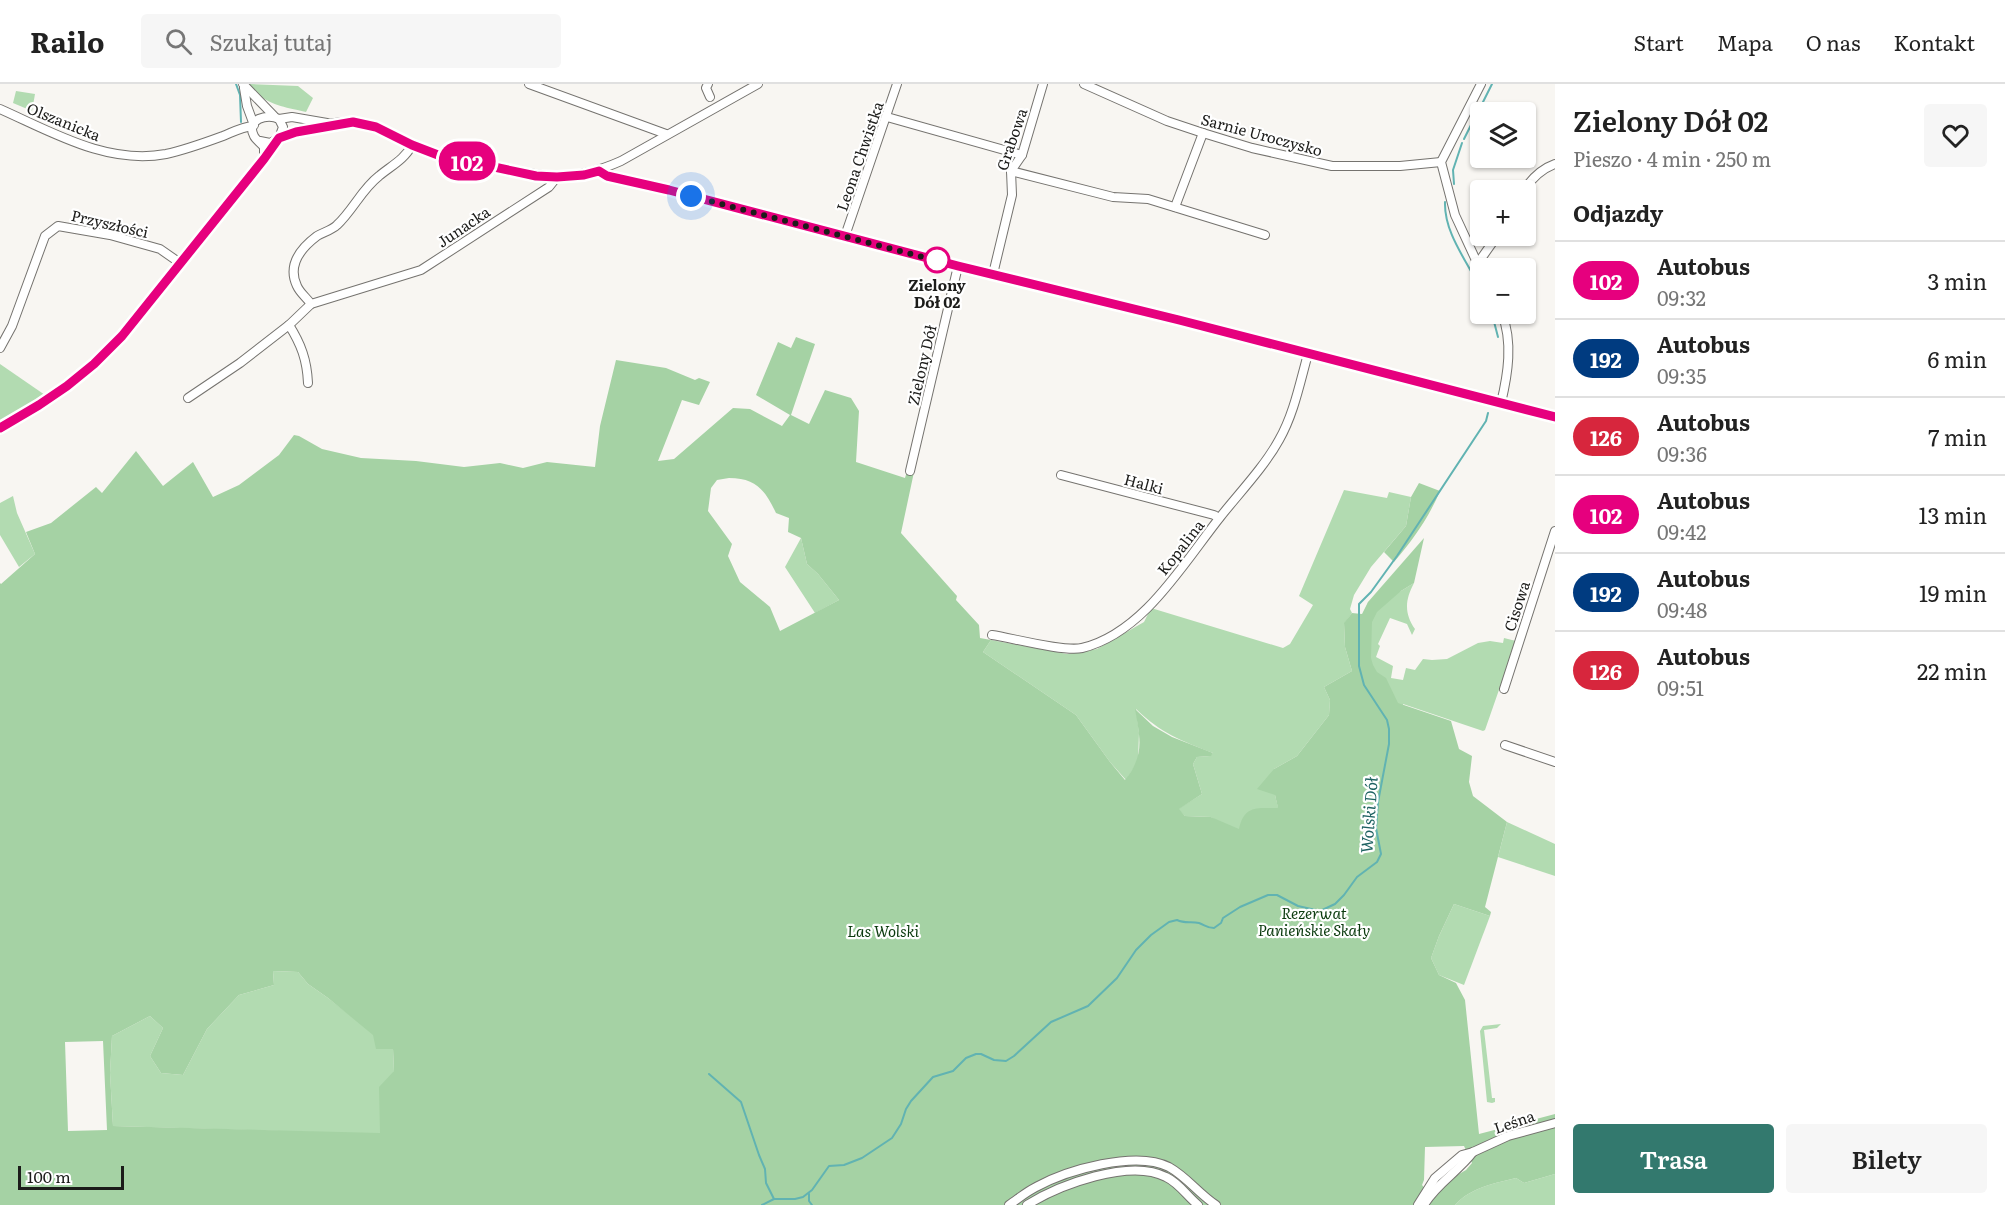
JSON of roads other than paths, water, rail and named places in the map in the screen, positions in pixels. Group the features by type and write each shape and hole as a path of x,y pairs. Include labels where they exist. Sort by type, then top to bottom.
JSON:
{"street":[{"path":"0,428 39,405 94,364 122,336 264,159 278,139 283,127 244,84"},
{"path":"244,84 246,106 255,132 264,147 264,159"},
{"path":"529,84 666,134"},
{"path":"708,84 706,88 710,97"},
{"path":"255,132 266,143 296,132 353,122 383,129 412,145 438,155 536,176 584,175 621,161 758,84"},
{"name":"Leona Chwistka","path":"845,236 897,84"},
{"name":"Grabowa","path":"993,274 1011,195 1011,171 1022,155 1043,84"},
{"name":"Sarnie Uroczysko","path":"1084,84 1167,121 1203,133 1252,148 1332,166 1400,166 1441,162"},
{"path":"1475,258 1455,215 1441,162 1481,84"},
{"name":"Olszanicka","path":"0,109 84,146 122,155 165,154 224,136 255,132"},
{"path":"255,132 262,117 292,117 334,124"},
{"path":"887,117 1022,155"},
{"path":"1175,207 1203,133"},
{"path":"311,304 297,287 294,277 293,267 299,252 317,237 336,226 377,177 403,158 412,145"},
{"path":"1530,180 1546,167 1555,164"},
{"path":"599,171 607,176 1555,417"},
{"path":"1011,171 1113,197 1148,199 1265,235"},
{"name":"Junacka","path":"188,398 234,368 289,325 311,304 421,270 549,187 557,177"},
{"name":"Przyszłości","path":"0,348 12,326 45,236 58,226 110,235 160,249 180,264"},
{"name":"Zielony Dół","path":"910,471 958,266"},
{"path":"1501,403 1509,353 1506,324"},
{"path":"289,325 302,346 308,383"},
{"name":"Kopalina","path":"992,635 1080,648 1116,634 1149,606 1176,576 1280,439 1290,417 1308,354"},
{"name":"Halki","path":"1061,475 1219,518"},
{"name":"Cisowa","path":"1504,689 1555,531"},
{"path":"1505,745 1555,762"},
{"name":"Leśna","path":"1418,1205 1435,1178 1462,1155 1530,1129 1555,1123"},
{"path":"1424,1205 1437,1189 1478,1150"},
{"path":"1009,1205 1034,1188 1051,1180 1100,1164 1120,1161 1153,1162 1167,1166 1216,1205"},
{"path":"1028,1205 1063,1188 1102,1174 1119,1171 1150,1172 1165,1176 1198,1205"}],"waterway":[{"path":"236,84 240,95 241,122"},
{"path":"1483,102 1492,84"},
{"path":"1464,139 1470,127"},
{"path":"1454,184 1453,170 1462,143"},
{"path":"1445,202 1452,236 1470,270"},
{"path":"1495,324 1498,337"},
{"name":"Wolski Dół","path":"762,1205 774,1199 803,1197 812,1190 829,1166 844,1165 862,1158 892,1138 911,1101 933,1077 953,1071 966,1058 976,1054 1006,1061 1051,1022 1088,1006 1117,978 1136,950 1169,922 1177,920 1196,922 1214,928 1221,923 1223,918 1240,907 1268,895 1277,895 1298,906 1320,911 1335,904 1357,877 1377,862 1381,854 1376,828 1378,802 1389,744 1389,729 1387,720 1364,685 1359,666 1359,604 1371,592 1397,556 1486,421 1488,413"},
{"path":"709,1074 741,1102 765,1169 766,1183 774,1199"},
{"path":"809,1194 809,1201 812,1205"}],"place":[{"name":"Zielony Dół 02","path":"937,260"}],"park label":[{"name":"Rezerwat Panieńskie Skały","path":"1314,920"},
{"name":"Las Wolski","path":"883,930"}]}
